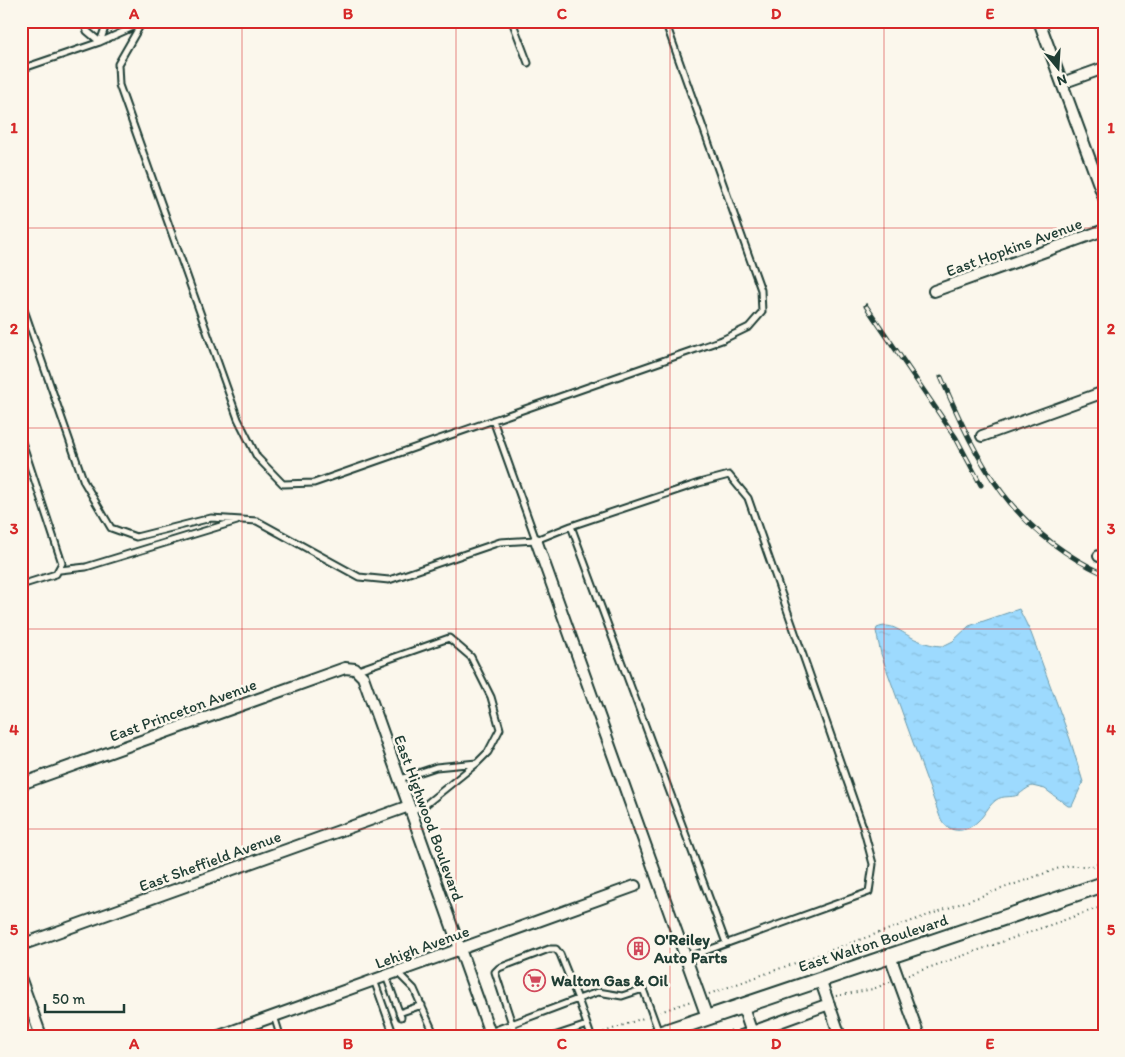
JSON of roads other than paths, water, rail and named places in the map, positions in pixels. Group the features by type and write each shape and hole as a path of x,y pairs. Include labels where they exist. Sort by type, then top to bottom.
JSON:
{"main road":[{"name":"East Walton Boulevard","path":"657,1035 742,1004 1104,884"}],"street":[{"path":"1039,21 1104,198"},
{"path":"1062,83 1104,68"},
{"name":"East Hopkins Avenue","path":"934,292 1104,230"},
{"path":"982,436 1104,392"},
{"path":"536,540 707,1017"},
{"name":"East Princeton Avenue","path":"21,784 345,668 356,670"},
{"name":"East Highwood Boulevard","path":"356,670 363,677 490,1034"},
{"name":"East Sheffield Avenue","path":"21,946 410,808"},
{"name":"Lehigh Avenue","path":"226,1035 397,971 635,886"},
{"path":"890,956 919,1036"},
{"path":"820,979 840,1036"},
{"path":"21,980 41,1036"},
{"path":"741,1036 751,1030 828,1001"},
{"path":"742,1004 751,1030"}],"lane":[{"path":"83,21 87,32 100,42"},
{"path":"100,42 106,25 104,21"},
{"path":"21,69 100,42 149,21"},
{"path":"512,21 528,63"},
{"path":"141,24 118,64 119,85 238,419 257,457 283,484 314,483 722,340 750,327 762,312 761,290 665,21"},
{"path":"21,301 84,482 111,528 136,537 211,518 257,521 359,577 389,580 500,542 536,540 571,526 699,483 729,475 748,498 864,827 873,864 869,892 686,958"},
{"path":"493,420 536,540"},
{"path":"21,439 60,554 60,570"},
{"path":"21,585 56,574 60,570 86,567 240,520"},
{"path":"571,526 726,943"},
{"path":"356,670 449,638 471,657 491,697 500,729 488,752 426,806 410,808"},
{"path":"400,780 436,767 477,763"},
{"path":"516,1036 496,972 499,968 541,952 556,949 560,954 591,1036"},
{"path":"397,971 414,989 435,1036"},
{"path":"386,976 400,1015 422,1005"},
{"path":"374,980 394,1036"},
{"path":"490,1034 511,1024 598,992 622,996 643,989 653,1015 657,1035"},
{"path":"274,1016 279,1032 278,1036"},
{"path":"554,1036 587,1025"}],"water":[{"path":"1019,609 1031,633 1070,739 1083,782 1072,806 1068,806 1045,789 1032,786 1018,795 996,800 980,819 968,828 962,830 952,829 943,823 940,817 881,654 876,631 877,628 887,626 922,642 943,646 953,641 969,626"}],"railway":[{"path":"866,306 956,438 981,485"},
{"path":"941,377 970,439 1002,493 1045,538 1072,557 1104,574"}],"place":[{"name":"O'Reiley Auto Parts","path":"638,948"},
{"name":"Walton Gas & Oil","path":"535,980"}]}
